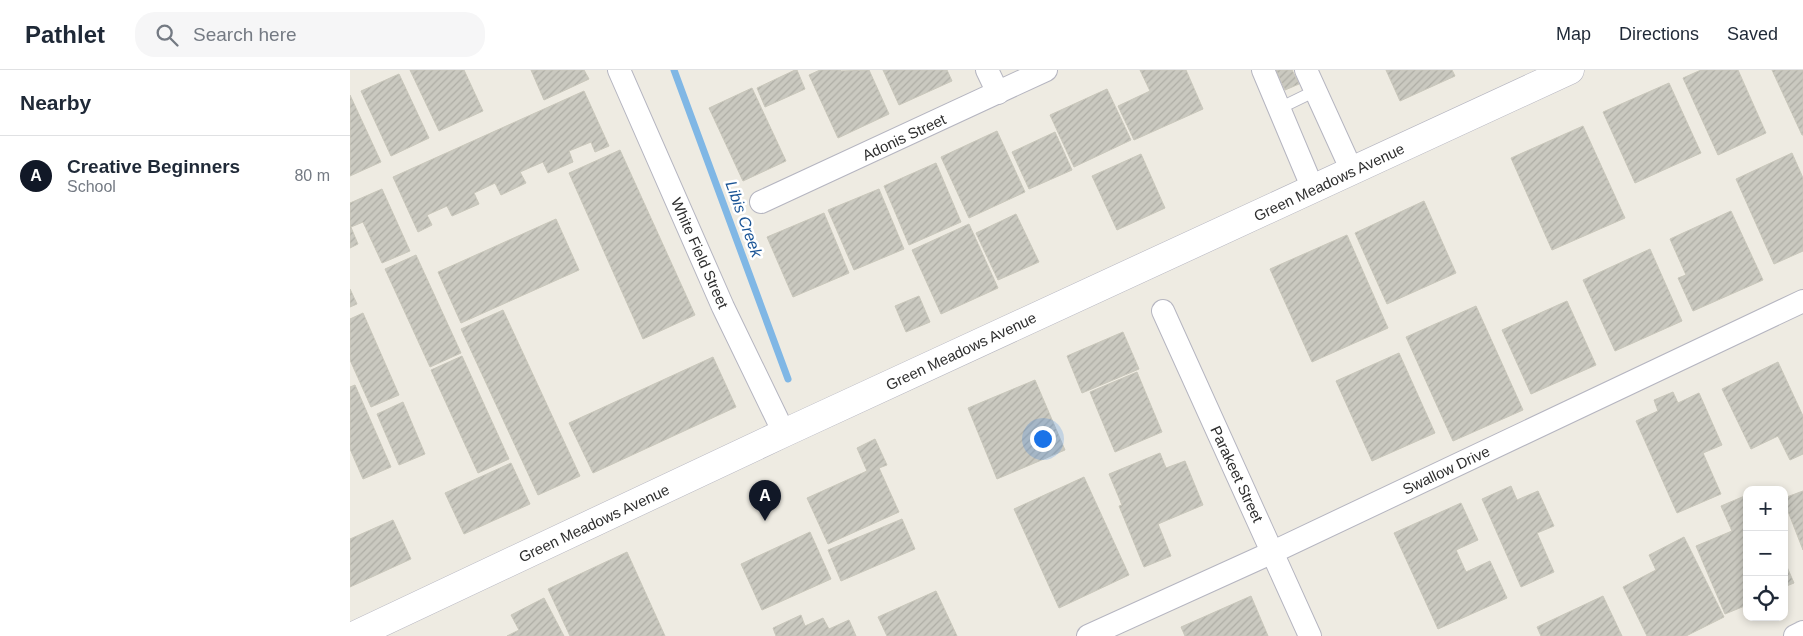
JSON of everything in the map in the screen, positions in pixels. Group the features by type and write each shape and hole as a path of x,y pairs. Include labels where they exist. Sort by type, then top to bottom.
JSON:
{"street":[{"name":"White Field Street","path":"619,70 723,307 784,434"},
{"path":"987,70 998,93"},
{"name":"Adonis Street","path":"761,202 1046,70"},
{"path":"1263,70 1313,189"},
{"path":"1306,70 1352,171"},
{"name":"Green Meadows Avenue","path":"354,636 784,434 1570,70"},
{"name":"Swallow Drive","path":"1088,636 1273,552 1803,301"},
{"name":"Parakeet Street","path":"1163,312 1310,636"},
{"path":"1795,636 1803,632"}],"lane":[{"path":"1280,108 1315,92"}],"building":[{"path":"410,70 464,70 483,111 439,131"},
{"path":"531,70 584,70 589,79 544,100"},
{"path":"797,70 805,89 765,107 757,88"},
{"path":"820,70 869,70 889,114 838,138 809,75"},
{"path":"883,70 947,70 952,81 899,105"},
{"path":"1140,70 1186,70 1203,109 1134,140 1118,106 1150,91"},
{"path":"1276,70 1292,70 1299,84 1285,90"},
{"path":"1386,70 1452,70 1455,76 1400,101"},
{"path":"1701,70 1738,70 1766,133 1718,155 1683,78"},
{"path":"1772,70 1803,70 1803,135 1802,135"},
{"path":"399,74 429,138 391,156 361,91"},
{"path":"1669,83 1701,153 1635,183 1603,112"},
{"path":"752,88 786,161 743,181 709,108"},
{"path":"1107,89 1131,140 1074,167 1050,115"},
{"path":"584,91 609,146 595,152 591,142 569,151 573,162 548,173 543,162 520,172 526,183 501,195 495,183 474,193 479,204 452,216 447,206 427,215 432,225 418,232 393,177"},
{"path":"350,95 381,162 350,176"},
{"path":"1583,126 1625,218 1552,250 1511,158"},
{"path":"997,131 1025,192 969,218 941,157"},
{"path":"1055,132 1072,170 1029,189 1012,152"},
{"path":"620,150 695,315 643,339 569,173"},
{"path":"1792,153 1803,178 1803,251 1774,264 1736,179"},
{"path":"1141,154 1165,208 1117,230 1092,176"},
{"path":"936,163 961,222 909,245 884,186"},
{"path":"382,189 410,251 382,263 363,222 351,227 350,203"},
{"path":"879,189 904,249 854,270 828,210"},
{"path":"1424,201 1456,273 1387,304 1355,233"},
{"path":"1731,211 1763,280 1693,311 1678,278 1686,275 1670,239"},
{"path":"824,213 849,273 793,297 767,237"},
{"path":"1016,214 1039,262 998,280 976,233"},
{"path":"556,219 579,270 461,323 438,272"},
{"path":"969,224 998,288 941,314 912,250"},
{"path":"350,225 358,244 350,248"},
{"path":"1347,235 1388,328 1312,362 1270,269"},
{"path":"1650,249 1682,321 1615,351 1583,280"},
{"path":"416,255 461,353 430,367 385,269"},
{"path":"350,289 357,304 350,307"},
{"path":"919,296 930,322 906,332 895,306"},
{"path":"1567,301 1596,365 1531,394 1502,330"},
{"path":"1476,306 1523,410 1453,441 1406,337"},
{"path":"503,310 580,476 538,495 461,329"},
{"path":"363,313 399,395 371,407 350,360 350,319"},
{"path":"1123,332 1139,369 1082,393 1067,356"},
{"path":"1399,353 1435,433 1372,461 1336,381"},
{"path":"462,356 509,459 478,473 431,370"},
{"path":"713,357 736,407 593,473 569,423"},
{"path":"1778,362 1803,416 1803,454 1790,460 1778,436 1751,449 1722,389"},
{"path":"1137,372 1162,432 1115,452 1090,392"},
{"path":"1035,380 1065,450 997,479 968,408"},
{"path":"355,385 391,467 363,479 350,449 350,387"},
{"path":"1673,392 1678,403 1699,393 1722,445 1703,453 1721,494 1677,513 1636,421 1658,411 1654,400"},
{"path":"403,402 425,454 399,465 377,414"},
{"path":"875,439 887,465 879,468 899,512 828,544 807,498 867,471 857,448"},
{"path":"1160,453 1166,468 1185,461 1203,505 1158,524 1171,556 1144,567 1119,506 1122,505 1109,474"},
{"path":"511,463 530,504 464,534 445,493"},
{"path":"1084,477 1129,575 1059,608 1014,509"},
{"path":"1511,486 1517,500 1538,491 1554,526 1537,533 1554,572 1521,587 1482,499"},
{"path":"1803,491 1803,550 1788,511 1788,497"},
{"path":"1743,497 1743,607 1725,614 1696,546 1732,531 1721,506"},
{"path":"1461,503 1478,540 1456,550 1466,572 1490,561 1507,598 1438,629 1394,533"},
{"path":"902,519 915,549 841,581 828,550"},
{"path":"393,520 411,559 350,587 350,539"},
{"path":"810,532 831,579 762,610 741,564"},
{"path":"1684,537 1724,617 1686,636 1647,636 1623,587 1656,570 1649,555"},
{"path":"627,552 665,636 570,636 548,589"},
{"path":"1788,569 1794,583 1788,585"},
{"path":"936,591 957,636 887,636 878,617"},
{"path":"1251,596 1268,636 1185,636 1181,627"},
{"path":"1603,596 1622,636 1541,636 1537,627"},
{"path":"544,598 564,636 507,636 519,630 511,615"},
{"path":"801,615 805,626 823,618 829,629 849,620 856,636 776,636 773,628"}],"waterway":[{"name":"Libis Creek","path":"674,70 788,379"}],"place":[{"name":"Creative Beginners","path":"765,521"}]}
